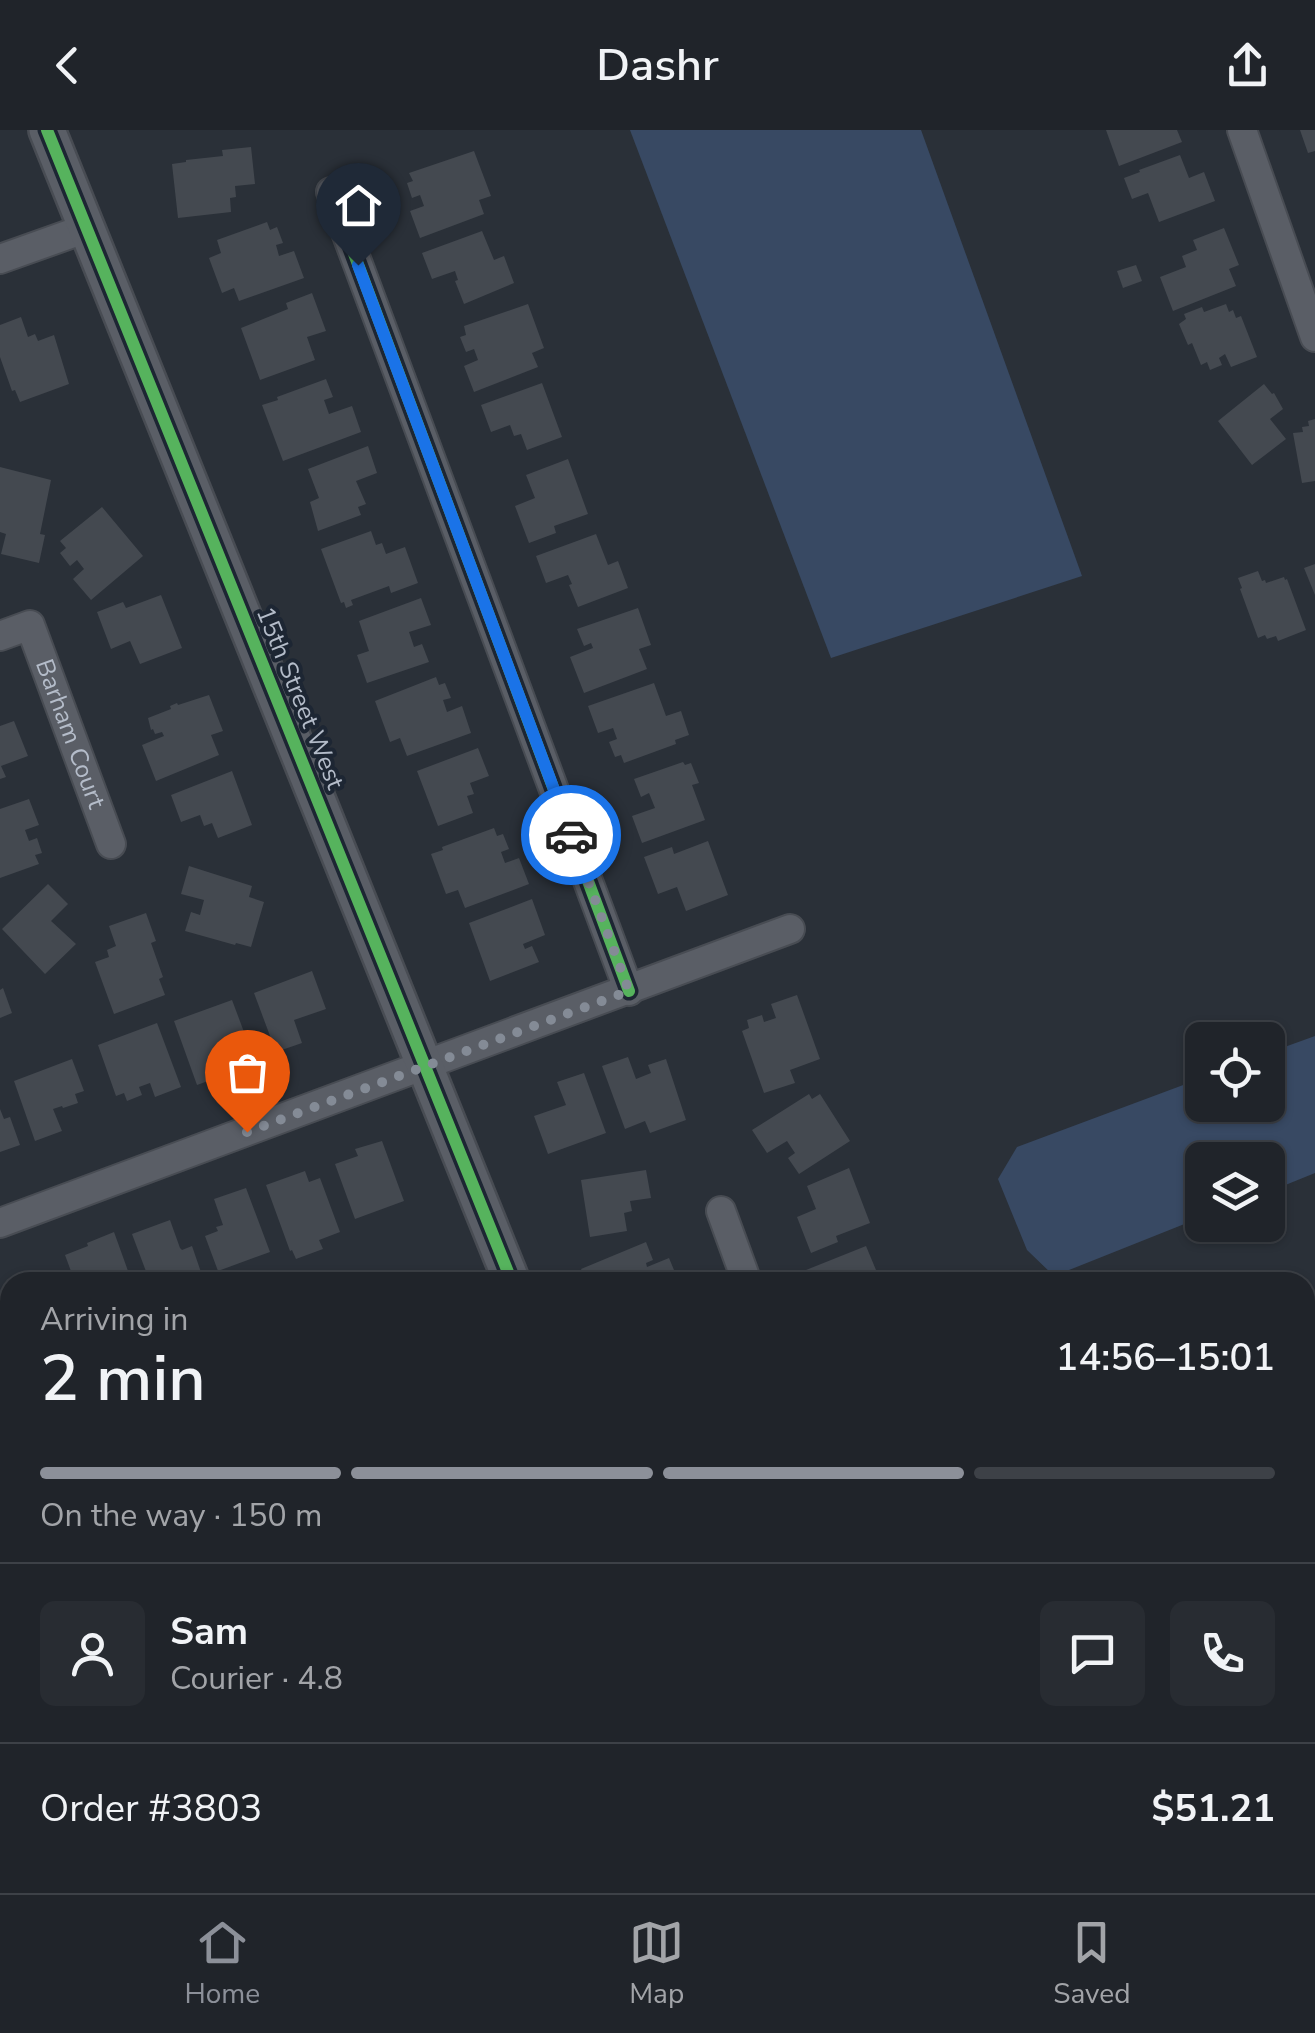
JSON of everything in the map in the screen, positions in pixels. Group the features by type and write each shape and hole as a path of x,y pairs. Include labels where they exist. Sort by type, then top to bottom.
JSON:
{"street":[{"name":"15th Street West","path":"48,130 508,1272"},
{"path":"1242,130 1315,337"},
{"path":"331,192 629,991"},
{"path":"0,259 86,228"},
{"name":"Barham Court","path":"0,636 30,624 111,844"},
{"path":"0,1223 790,929"},
{"path":"722,1211 743,1272"}],"water":[{"path":"630,130 921,130 1082,576 831,658"},
{"path":"1315,1036 1315,1173 1285,1185 1285,1142 1185,1142 1185,1224 1064,1272 1050,1272 1027,1250 998,1179 1017,1147 1185,1084 1185,1122 1285,1122 1285,1047"}],"building":[{"path":"1106,130 1177,130 1182,142 1119,166"},
{"path":"1300,130 1315,130 1315,151 1308,153"},
{"path":"251,147 255,184 235,186 236,197 230,198 231,212 178,218 172,164 223,156 222,150"},
{"path":"474,151 491,196 479,200 484,214 420,238 410,211 424,206 420,195 412,198 407,183 413,181 409,173"},
{"path":"1180,155 1189,178 1204,172 1215,201 1159,222 1148,193 1132,199 1124,178"},
{"path":"267,222 270,230 277,227 283,243 276,245 279,256 294,251 304,278 239,301 234,288 222,293 209,258 221,253 217,240"},
{"path":"1224,228 1239,265 1229,269 1236,286 1173,311 1160,277 1186,267 1182,256 1197,250 1193,240"},
{"path":"482,231 494,260 504,256 514,283 464,304 455,271 432,279 422,253"},
{"path":"1136,265 1142,281 1123,288 1117,271"},
{"path":"312,293 326,331 307,337 315,360 260,380 241,328 288,309 286,303"},
{"path":"528,304 544,348 532,353 538,367 474,392 464,366 478,360 474,349 466,352 460,337 466,335 464,326"},
{"path":"1226,304 1236,318 1241,316 1257,357 1231,367 1225,354 1219,358 1222,365 1210,370 1207,362 1201,365 1179,324 1186,319 1184,314"},
{"path":"21,317 28,337 35,334 38,341 54,335 69,384 20,402 0,357 0,325"},
{"path":"326,379 333,397 324,400 329,414 352,406 361,432 283,461 262,405"},
{"path":"542,383 562,437 527,450 521,434 514,436 510,425 491,432 481,405"},
{"path":"1264,384 1283,409 1270,419 1286,439 1252,465 1218,421"},
{"path":"1315,419 1315,481 1302,483 1293,433 1303,432 1302,427"},
{"path":"368,446 377,473 356,481 366,504 358,507 361,515 318,531 310,502 319,498 308,469"},
{"path":"568,459 588,514 554,526 556,533 529,543 515,506 535,498 526,475"},
{"path":"0,467 51,480 40,534 45,535 39,563 1,554 6,534 0,532"},
{"path":"102,507 143,556 91,600 73,579 84,569 77,560 70,566 60,553 66,548 60,541"},
{"path":"371,531 376,545 382,543 386,554 405,547 418,583 391,593 389,586 351,600 353,605 346,608 321,549"},
{"path":"596,534 608,565 618,561 628,588 578,607 568,575 546,583 536,556"},
{"path":"1315,564 1315,595 1304,568"},
{"path":"1258,571 1266,583 1287,579 1306,630 1278,641 1276,636 1258,638 1238,578"},
{"path":"161,595 182,648 140,664 130,641 111,649 97,612 123,602 126,608"},
{"path":"421,598 431,625 409,632 414,647 422,644 429,662 367,683 357,655 369,651 359,621"},
{"path":"638,608 651,645 639,649 647,669 584,693 570,657 593,648 591,643 584,646 577,629"},
{"path":"436,677 439,685 445,683 451,698 443,700 447,712 462,706 471,733 407,756 400,738 390,742 375,701"},
{"path":"654,683 666,716 681,711 689,735 675,740 676,744 624,763 621,755 615,757 609,742 617,739 613,728 598,733 588,706"},
{"path":"209,695 223,731 211,735 219,755 156,781 142,745 164,736 151,730 148,718 177,703"},
{"path":"14,721 28,756 1,766 6,777 0,779 0,726"},
{"path":"478,748 489,776 470,783 474,794 467,796 473,813 438,826 417,771"},
{"path":"683,762 691,763 699,783 692,785 705,820 642,843 632,816 655,808 649,793 641,797 634,779"},
{"path":"232,771 252,825 218,838 212,823 204,826 200,815 181,822 171,795"},
{"path":"29,799 39,825 25,830 29,841 37,838 42,853 35,855 39,864 0,878 0,809"},
{"path":"494,828 497,836 503,834 509,849 501,852 505,863 519,858 529,884 465,908 458,890 446,894 431,854"},
{"path":"708,841 728,895 686,911 677,887 658,894 644,857 672,847 674,854"},
{"path":"189,866 252,886 249,897 264,902 251,947 185,931 191,912 200,915 204,900 181,894"},
{"path":"48,884 68,904 51,921 76,944 45,974 2,929"},
{"path":"532,899 545,935 523,944 525,949 532,946 539,962 490,981 469,923"},
{"path":"146,913 156,941 151,943 165,995 114,1014 95,962 109,957 107,950 116,946 109,926"},
{"path":"312,971 326,1009 294,1020 302,1043 276,1052 254,993"},
{"path":"3,988 12,1013 0,1018 0,990"},
{"path":"797,995 820,1059 790,1070 795,1083 764,1093 742,1031 749,1028 747,1020 762,1015 764,1022 776,1018 771,1004"},
{"path":"232,1000 250,1048 232,1054 230,1047 225,1049 233,1072 197,1085 174,1021"},
{"path":"157,1023 181,1087 155,1097 150,1083 139,1087 142,1095 127,1101 124,1093 116,1096 98,1045"},
{"path":"628,1057 636,1079 651,1073 648,1065 666,1059 686,1120 650,1133 645,1121 625,1129 602,1066"},
{"path":"72,1059 84,1091 75,1094 78,1103 53,1109 62,1131 35,1141 14,1081"},
{"path":"584,1073 606,1133 548,1154 534,1116 566,1105 557,1082"},
{"path":"809,1094 812,1099 820,1094 850,1141 799,1174 788,1158 795,1153 787,1141 767,1153 752,1130"},
{"path":"0,1109 4,1119 10,1117 20,1145 0,1152"},
{"path":"382,1141 404,1201 355,1219 335,1164 358,1156 355,1149"},
{"path":"849,1168 870,1223 836,1236 838,1242 811,1253 797,1217 816,1209 807,1186"},
{"path":"646,1170 651,1198 630,1201 632,1211 624,1213 627,1231 590,1237 581,1180"},
{"path":"305,1171 309,1182 320,1178 340,1232 319,1240 323,1249 296,1259 266,1185"},
{"path":"246,1188 270,1252 218,1271 205,1236 223,1225 214,1199"},
{"path":"170,1220 180,1248 192,1246 201,1272 146,1272 132,1234"},
{"path":"114,1232 128,1272 71,1272 65,1255 88,1246 87,1243"},
{"path":"646,1242 653,1260 646,1263 647,1267 669,1258 675,1272 582,1272 581,1269"},
{"path":"866,1246 877,1272 801,1272"}],"cycle path":[{"path":"47,130 508,1272"},
{"path":"331,192 629,991"}],"way so far":[{"path":"247,1132 629,991 571,835"}],"route":[{"path":"358,265 571,835"}]}
